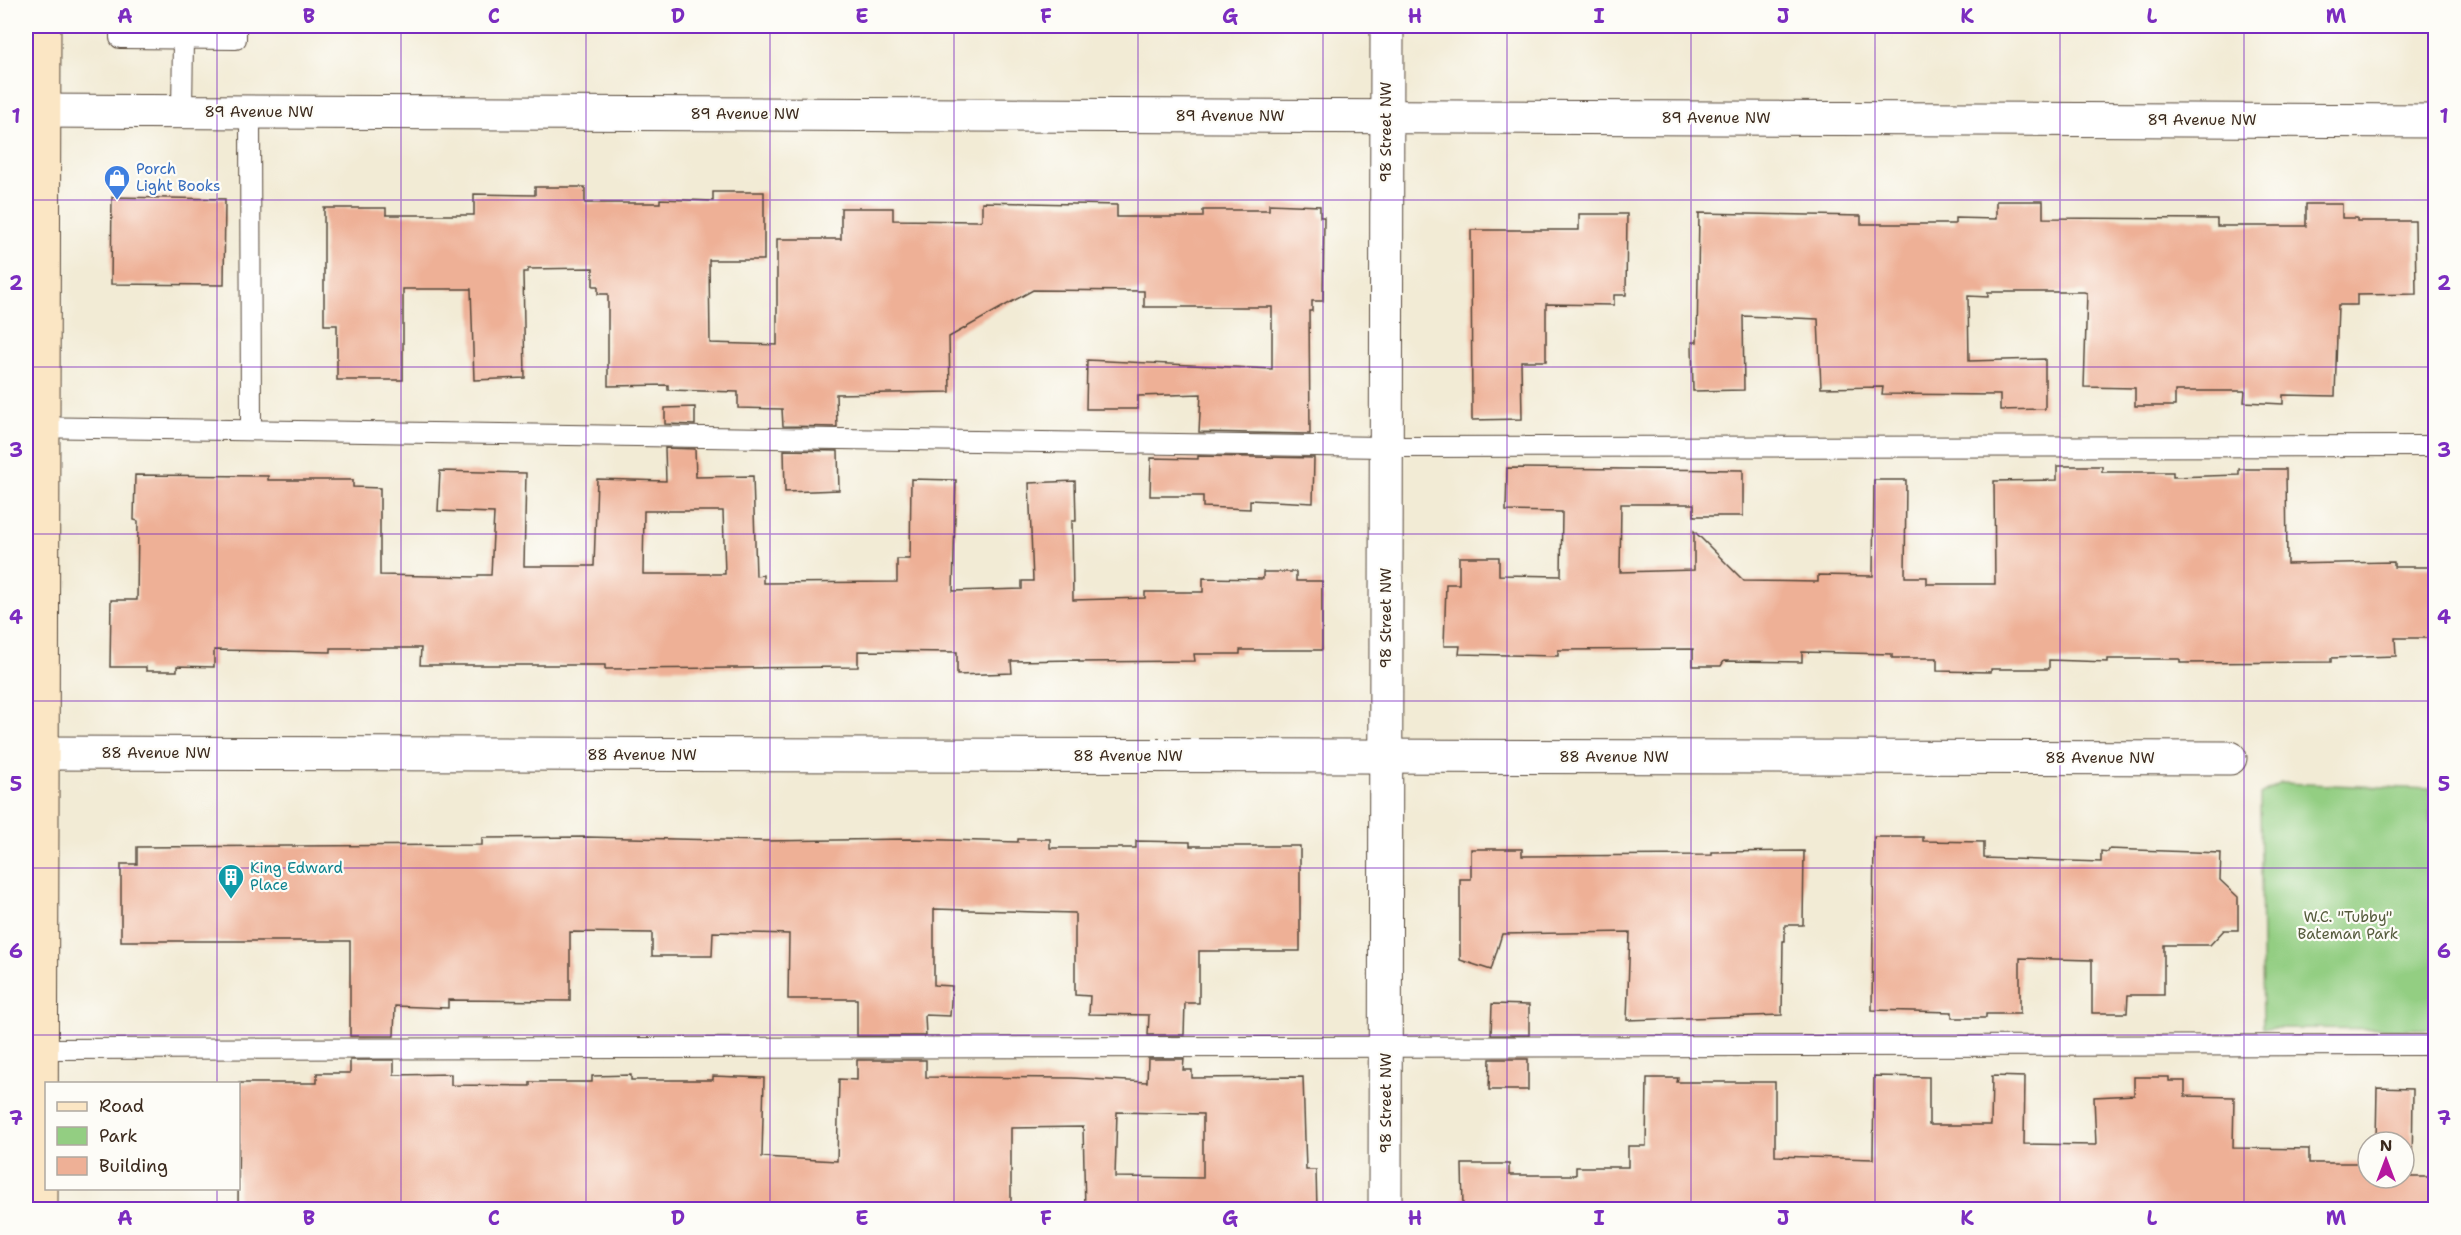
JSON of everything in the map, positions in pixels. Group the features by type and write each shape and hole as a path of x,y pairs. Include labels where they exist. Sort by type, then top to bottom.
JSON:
{"main road":[{"path":"41,1209 34,1049 35,111 44,26"}],"street":[{"name":"98 Street NW","path":"1385,1209 1387,26"},
{"name":"89 Avenue NW","path":"35,111 2436,121"},
{"name":"88 Avenue NW","path":"34,753 2230,758"}],"lane":[{"path":"120,26 120,38 236,39 236,26"},
{"path":"182,112 183,38"},
{"path":"250,112 251,430"},
{"path":"35,428 1386,447 2436,446"},
{"path":"34,1049 2436,1045"}],"green space":[{"name":"W.C. \"Tubby\" Bateman Park","path":"2281,783 2431,789 2430,822 2436,823 2435,1029 2263,1028 2260,795"}],"building":[{"path":"535,187 585,187 585,203 660,203 660,199 713,201 713,192 764,192 764,260 709,260 710,343 777,345 777,239 841,239 841,208 893,208 893,220 978,221 982,220 982,202 1117,205 1117,217 1203,217 1203,210 1269,210 1269,204 1320,206 1320,217 1324,217 1323,301 1312,301 1312,311 1309,311 1310,434 1199,432 1201,394 1138,396 1138,409 1086,409 1087,360 1272,369 1272,307 1144,307 1144,291 1033,290 949,337 950,392 836,394 837,427 783,426 782,409 738,408 738,392 668,390 668,385 608,386 608,294 598,294 598,286 593,286 593,268 528,269 528,272 523,272 525,378 474,380 471,289 403,289 403,380 337,380 337,325 324,325 324,208 386,208 386,215 474,215 474,194 535,195"},
{"path":"112,197 225,199 224,285 111,284"},
{"path":"1996,201 2043,201 2043,218 2217,219 2217,226 2306,226 2306,204 2342,204 2342,218 2357,218 2357,221 2415,221 2416,294 2357,295 2357,305 2338,305 2335,396 2283,395 2283,404 2244,402 2245,391 2175,391 2175,406 2135,406 2135,388 2084,387 2087,293 2084,292 1988,292 1988,297 1968,296 1969,361 2045,359 2045,409 2000,410 2000,395 1882,394 1883,387 1821,388 1818,319 1743,316 1744,390 1693,391 1692,342 1697,342 1699,213 1861,216 1861,224 1955,224 1955,218 1996,219"},
{"path":"1579,214 1627,214 1626,295 1614,295 1614,305 1546,304 1546,361 1521,361 1522,419 1472,420 1471,230 1579,230"},
{"path":"695,407 695,425 665,424 665,408"},
{"path":"665,448 695,449 696,477 753,476 756,576 763,575 763,583 897,582 897,559 910,559 911,479 956,480 953,591 1022,589 1022,581 1033,581 1029,483 1075,481 1076,521 1072,521 1073,600 1145,598 1145,592 1203,592 1203,578 1263,579 1263,572 1296,572 1296,581 1322,581 1322,650 1240,650 1240,654 1194,654 1195,661 1011,661 1012,673 957,675 957,652 858,651 858,667 605,669 605,665 420,665 421,648 331,648 331,652 214,650 214,667 177,666 177,671 146,671 146,667 110,667 111,600 137,600 138,521 134,520 135,475 268,476 268,480 353,480 353,487 380,488 380,575 478,577 478,575 491,575 494,513 438,511 440,471 526,473 524,566 594,566 597,479 666,481","holes":["644,511 723,511 725,574 643,574"]},
{"path":"784,450 838,451 839,490 785,492"},
{"path":"1198,456 1314,458 1313,503 1250,500 1250,509 1203,507 1203,496 1150,496 1151,458 1198,459"},
{"path":"2057,466 2102,466 2102,472 2173,472 2173,477 2239,475 2239,469 2286,469 2287,564 2394,562 2394,567 2436,567 2436,638 2395,638 2396,656 2331,658 2331,662 2180,663 2180,659 2108,659 2108,662 2049,660 2049,669 1991,669 1991,672 1937,671 1937,658 1892,658 1892,654 1802,652 1802,662 1724,661 1721,666 1693,666 1693,649 1558,650 1558,656 1459,654 1460,646 1444,646 1446,584 1459,584 1459,557 1499,557 1499,575 1561,576 1562,512 1506,511 1507,468 1743,470 1743,516 1694,516 1694,504 1621,504 1620,572 1694,570 1694,531 1744,581 1818,582 1818,575 1873,576 1874,480 1906,480 1905,577 1927,577 1927,584 1995,584 1994,481 2057,480"},
{"path":"586,837 764,841 909,839 1018,842 1018,839 1050,839 1050,848 1136,848 1136,841 1190,842 1190,846 1300,846 1300,951 1199,951 1199,1003 1185,1003 1184,1035 1148,1035 1149,1015 1089,1014 1090,996 1075,995 1075,913 934,909 934,985 952,986 950,1016 925,1015 926,1036 857,1036 857,999 788,999 789,934 713,932 712,956 652,956 652,933 570,932 570,1001 448,1000 448,1008 395,1006 394,1036 350,1036 350,941 121,941 121,864 137,864 137,847 482,845 482,838"},
{"path":"1874,837 1923,837 1923,841 1984,842 1984,858 2101,862 2101,851 2108,852 2108,849 2221,853 2220,880 2238,897 2238,930 2224,930 2210,945 2164,945 2164,995 2128,995 2127,1013 2092,1013 2092,960 2020,958 2020,1014 1986,1014 1986,1018 1952,1018 1952,1012 1872,1010"},
{"path":"1471,849 1522,849 1522,856 1712,855 1712,852 1804,851 1803,925 1785,925 1782,1015 1627,1020 1630,932 1502,934 1491,970 1460,960 1460,879 1471,879"},
{"path":"1492,1004 1529,1005 1529,1035 1491,1035"},
{"path":"1148,1059 1184,1059 1183,1070 1192,1070 1192,1078 1303,1077 1306,1170 1316,1170 1317,1209 1085,1209 1083,1127 1011,1128 1011,1209 238,1209 240,1083 317,1083 317,1073 350,1073 350,1060 394,1060 394,1075 451,1074 451,1085 530,1086 530,1082 592,1082 592,1076 631,1075 631,1080 713,1080 713,1076 764,1078 762,1157 837,1161 839,1079 857,1080 857,1060 926,1060 926,1077 1072,1078 1147,1082","holes":["1117,1112 1203,1114 1203,1178 1115,1177"]},
{"path":"1490,1059 1528,1059 1528,1090 1489,1090"},
{"path":"1874,1076 1929,1077 1929,1125 1991,1125 1992,1076 2025,1077 2024,1144 2096,1145 2094,1097 2134,1095 2134,1077 2169,1077 2169,1081 2185,1081 2185,1096 2234,1097 2233,1148 2309,1149 2309,1163 2356,1163 2356,1190 2416,1190 2416,1177 2436,1177 2436,1209 1463,1209 1462,1164 1509,1164 1509,1175 1576,1175 1576,1167 1628,1167 1628,1146 1646,1146 1647,1078 1678,1078 1677,1082 1775,1082 1775,1156 1873,1159"},
{"path":"2377,1088 2413,1089 2413,1130 2376,1130"}],"place":[{"name":"Porch Light Books","path":"117,201"},
{"name":"King Edward Place","path":"231,900"}]}
